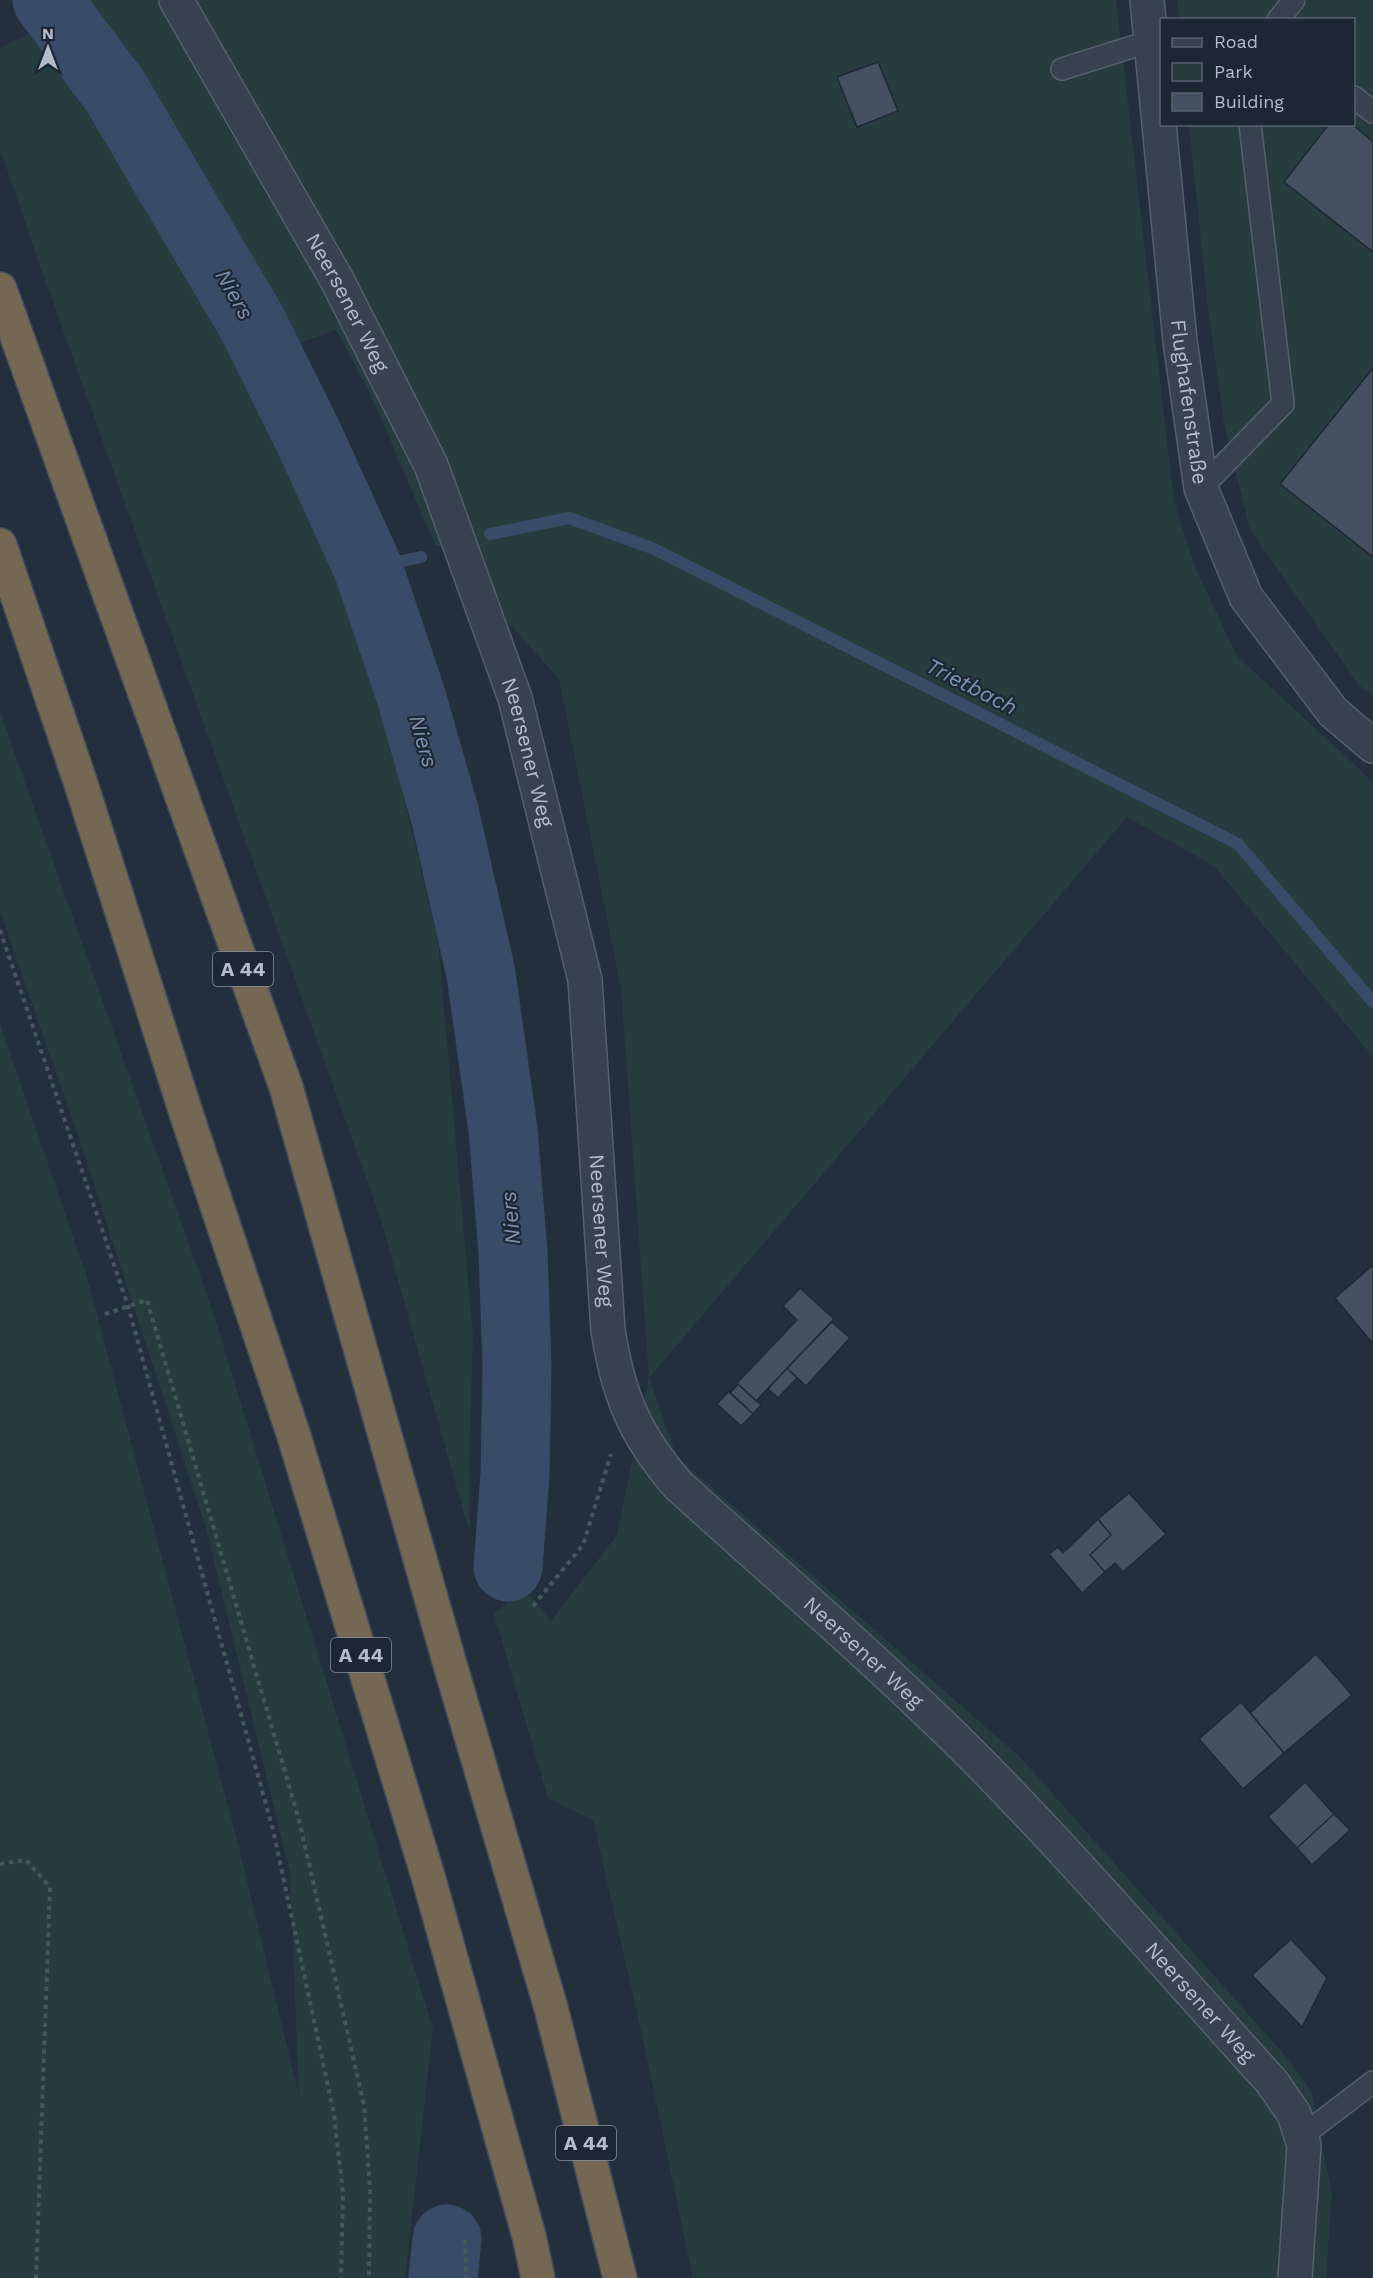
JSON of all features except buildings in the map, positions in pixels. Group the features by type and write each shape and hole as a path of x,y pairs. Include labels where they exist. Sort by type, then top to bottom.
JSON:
{"highway":[{"name":"A 44","path":"0,289 286,1087 445,1649 551,2008 620,2278"},
{"name":"A 44","path":"0,545 81,784 188,1119 293,1433 428,1876 529,2236 538,2278"}],"street":[{"name":"Neersener Weg","path":"176,0 337,280 431,465 515,698 585,980 605,1304 612,1355 626,1405 636,1428 679,1486 893,1680 1034,1819 1272,2082 1294,2114 1302,2136 1305,2156 1295,2278"},
{"name":"Flughafenstraße","path":"1147,0 1160,116"},
{"name":"Flughafenstraße","path":"1161,126 1180,341 1200,488 1245,597 1333,712 1373,746"}],"lane":[{"path":"1280,18 1294,0"},
{"path":"1062,69 1155,60"},
{"path":"1355,98 1373,112"},
{"path":"1200,488 1283,404 1250,126"},
{"path":"1302,2136 1373,2082"}],"path":[{"path":"0,930 128,1305 273,1830 321,2043 334,2114 343,2193 341,2278"},
{"path":"105,1314 147,1300 299,1820 364,2105 369,2189 369,2278"},
{"path":"533,1606 583,1545 626,1405"},
{"path":"0,1864 26,1860 50,1887 36,2278"},
{"path":"465,2240 466,2278"}],"green space":[{"path":"59,0 1116,0 1174,501 1194,565 1237,656 1373,782 1373,1057 1214,866 1127,817 649,1378 621,989 559,679 490,602 476,555 435,545 370,393 336,330 287,347 149,127"},
{"path":"1177,0 1373,0 1373,697 1358,684 1250,530 1224,423 1207,300 1189,126 1355,126 1355,18 1179,18"},
{"path":"46,25 117,122 232,335 331,564 393,753 438,941 473,1336 469,1461 470,1534 380,1217 0,149 0,48"},
{"path":"0,712 212,1309 433,2029 405,2278 0,2278 0,1024 87,1277 239,1848 299,2096 290,1873 206,1528 80,1142 0,911"},
{"path":"649,1378 677,1457 1020,1757 1289,2060 1311,2090 1332,2194 1326,2278 693,2278 642,2035 593,1820 548,1798 494,1614 524,1589 551,1621 617,1535"}],"waterway":[{"name":"Niers","path":"47,0 115,91 252,323 308,436 368,568 411,696 445,815 481,974 503,1130 513,1252 517,1365 515,1475 508,1567"},
{"name":"Trietbach","path":"490,534 569,518 652,548 1238,844 1373,1002"},
{"name":"Trietbach","path":"368,568 421,557"},
{"name":"Niers","path":"443,2278 447,2239"}]}
